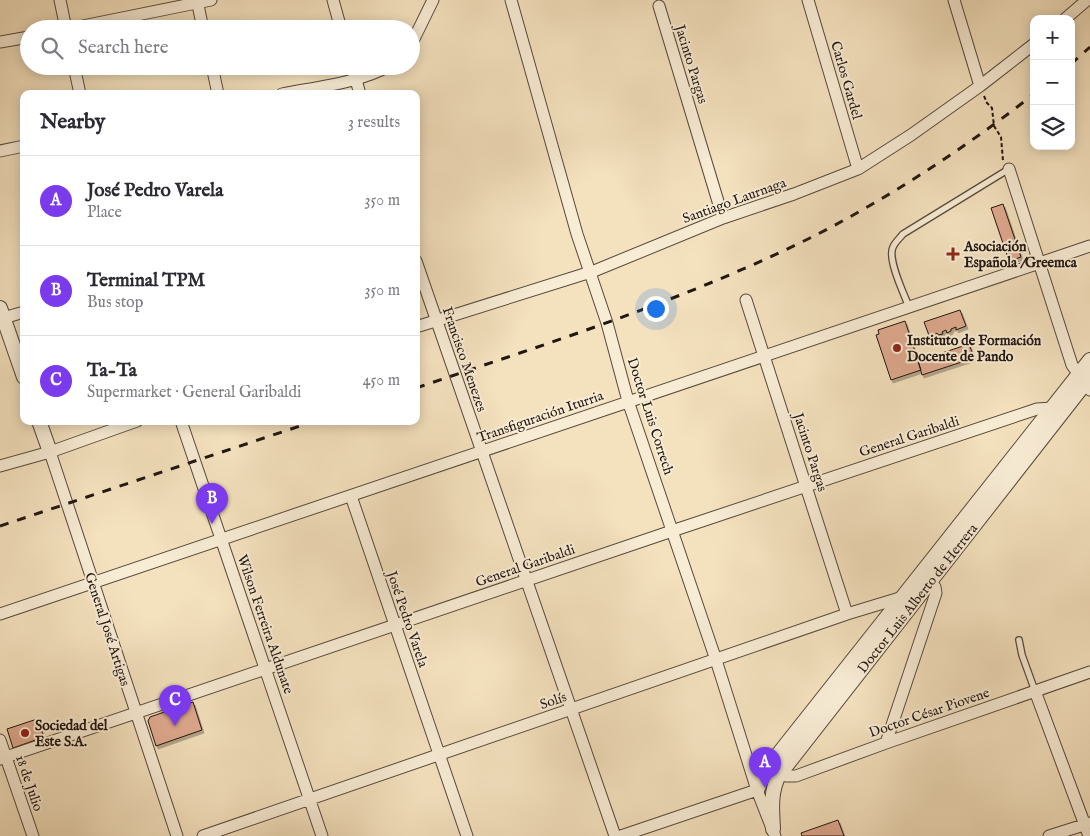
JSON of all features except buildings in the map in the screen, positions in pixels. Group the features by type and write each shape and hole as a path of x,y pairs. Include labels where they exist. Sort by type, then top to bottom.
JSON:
{"street":[{"path":"60,0 65,20"},
{"path":"109,20 197,1 211,0"},
{"path":"333,0 339,20"},
{"path":"420,26 433,0"},
{"name":"Doctor Luis Correch","path":"511,0 543,120 607,323 628,401 716,660 766,817 774,832"},
{"name":"Carlos Gardel","path":"808,0 858,169"},
{"path":"954,0 980,86"},
{"path":"1069,15 1086,0"},
{"path":"197,1 201,20"},
{"name":"Jacinto Pargas","path":"659,6 723,218"},
{"path":"0,42 20,38"},
{"name":"Santiago Laurnaga","path":"420,326 590,272 723,218 794,194 858,169 911,135 980,86 1030,47"},
{"path":"76,75 79,90"},
{"path":"214,75 217,90"},
{"path":"354,75 359,90"},
{"path":"301,90 369,75"},
{"path":"0,151 20,147"},
{"path":"1009,169 1072,365 1086,381"},
{"name":"Transfiguración Iturria","path":"0,614 765,354 1090,246"},
{"name":"Francisco Menezes","path":"420,273 614,836"},
{"name":"Jacinto Pargas","path":"746,300 765,354 847,614"},
{"path":"20,313 1,315 20,366"},
{"name":"Doctor Luis Alberto de Herrera","path":"757,790 1056,412 1086,381 1090,360"},
{"name":"General Garibaldi","path":"3,758 1037,409 1056,412"},
{"name":"General José Artigas","path":"40,425 177,836"},
{"path":"0,466 50,452 127,425"},
{"name":"Wilson Ferreira Aldunate","path":"182,425 322,836"},
{"name":"José Pedro Varela","path":"350,496 467,836"},
{"path":"886,743 936,593 935,587 926,577"},
{"name":"Solís","path":"203,836 847,614 908,599"},
{"name":"Doctor César Piovene","path":"772,773 796,776 1090,672"},
{"path":"1035,691 1087,823 1089,836"},
{"name":"18 de Julio","path":"0,740 3,758 32,836"},
{"name":"Doctor Luis Alberto de Herrera","path":"772,773 774,785 772,798 774,832"},
{"path":"621,836 757,790 772,798"},
{"path":"1049,836 1087,823"}],"lane":[{"path":"909,307 893,262 893,247 903,234 1009,169"},
{"path":"1019,640 1022,655 1035,691"}],"path":[{"path":"980,86 987,103 992,108 994,126 1002,137 1002,160 1009,169"}],"railway":[{"path":"1075,60 1090,47"},
{"path":"420,387 664,302 808,239 896,190 981,134 1030,97"},
{"path":"0,526 303,425"}],"place":[{"name":"Asociación Española /Greemca","path":"953,254"},
{"name":"Instituto de Formación Docente de Pando","path":"897,348"},
{"name":"Terminal TPM","path":"212,524"},
{"name":"Ta-Ta","path":"175,726"},
{"name":"Sociedad del Este S.A.","path":"25,733"},
{"name":"José Pedro Varela","path":"765,788"}]}
